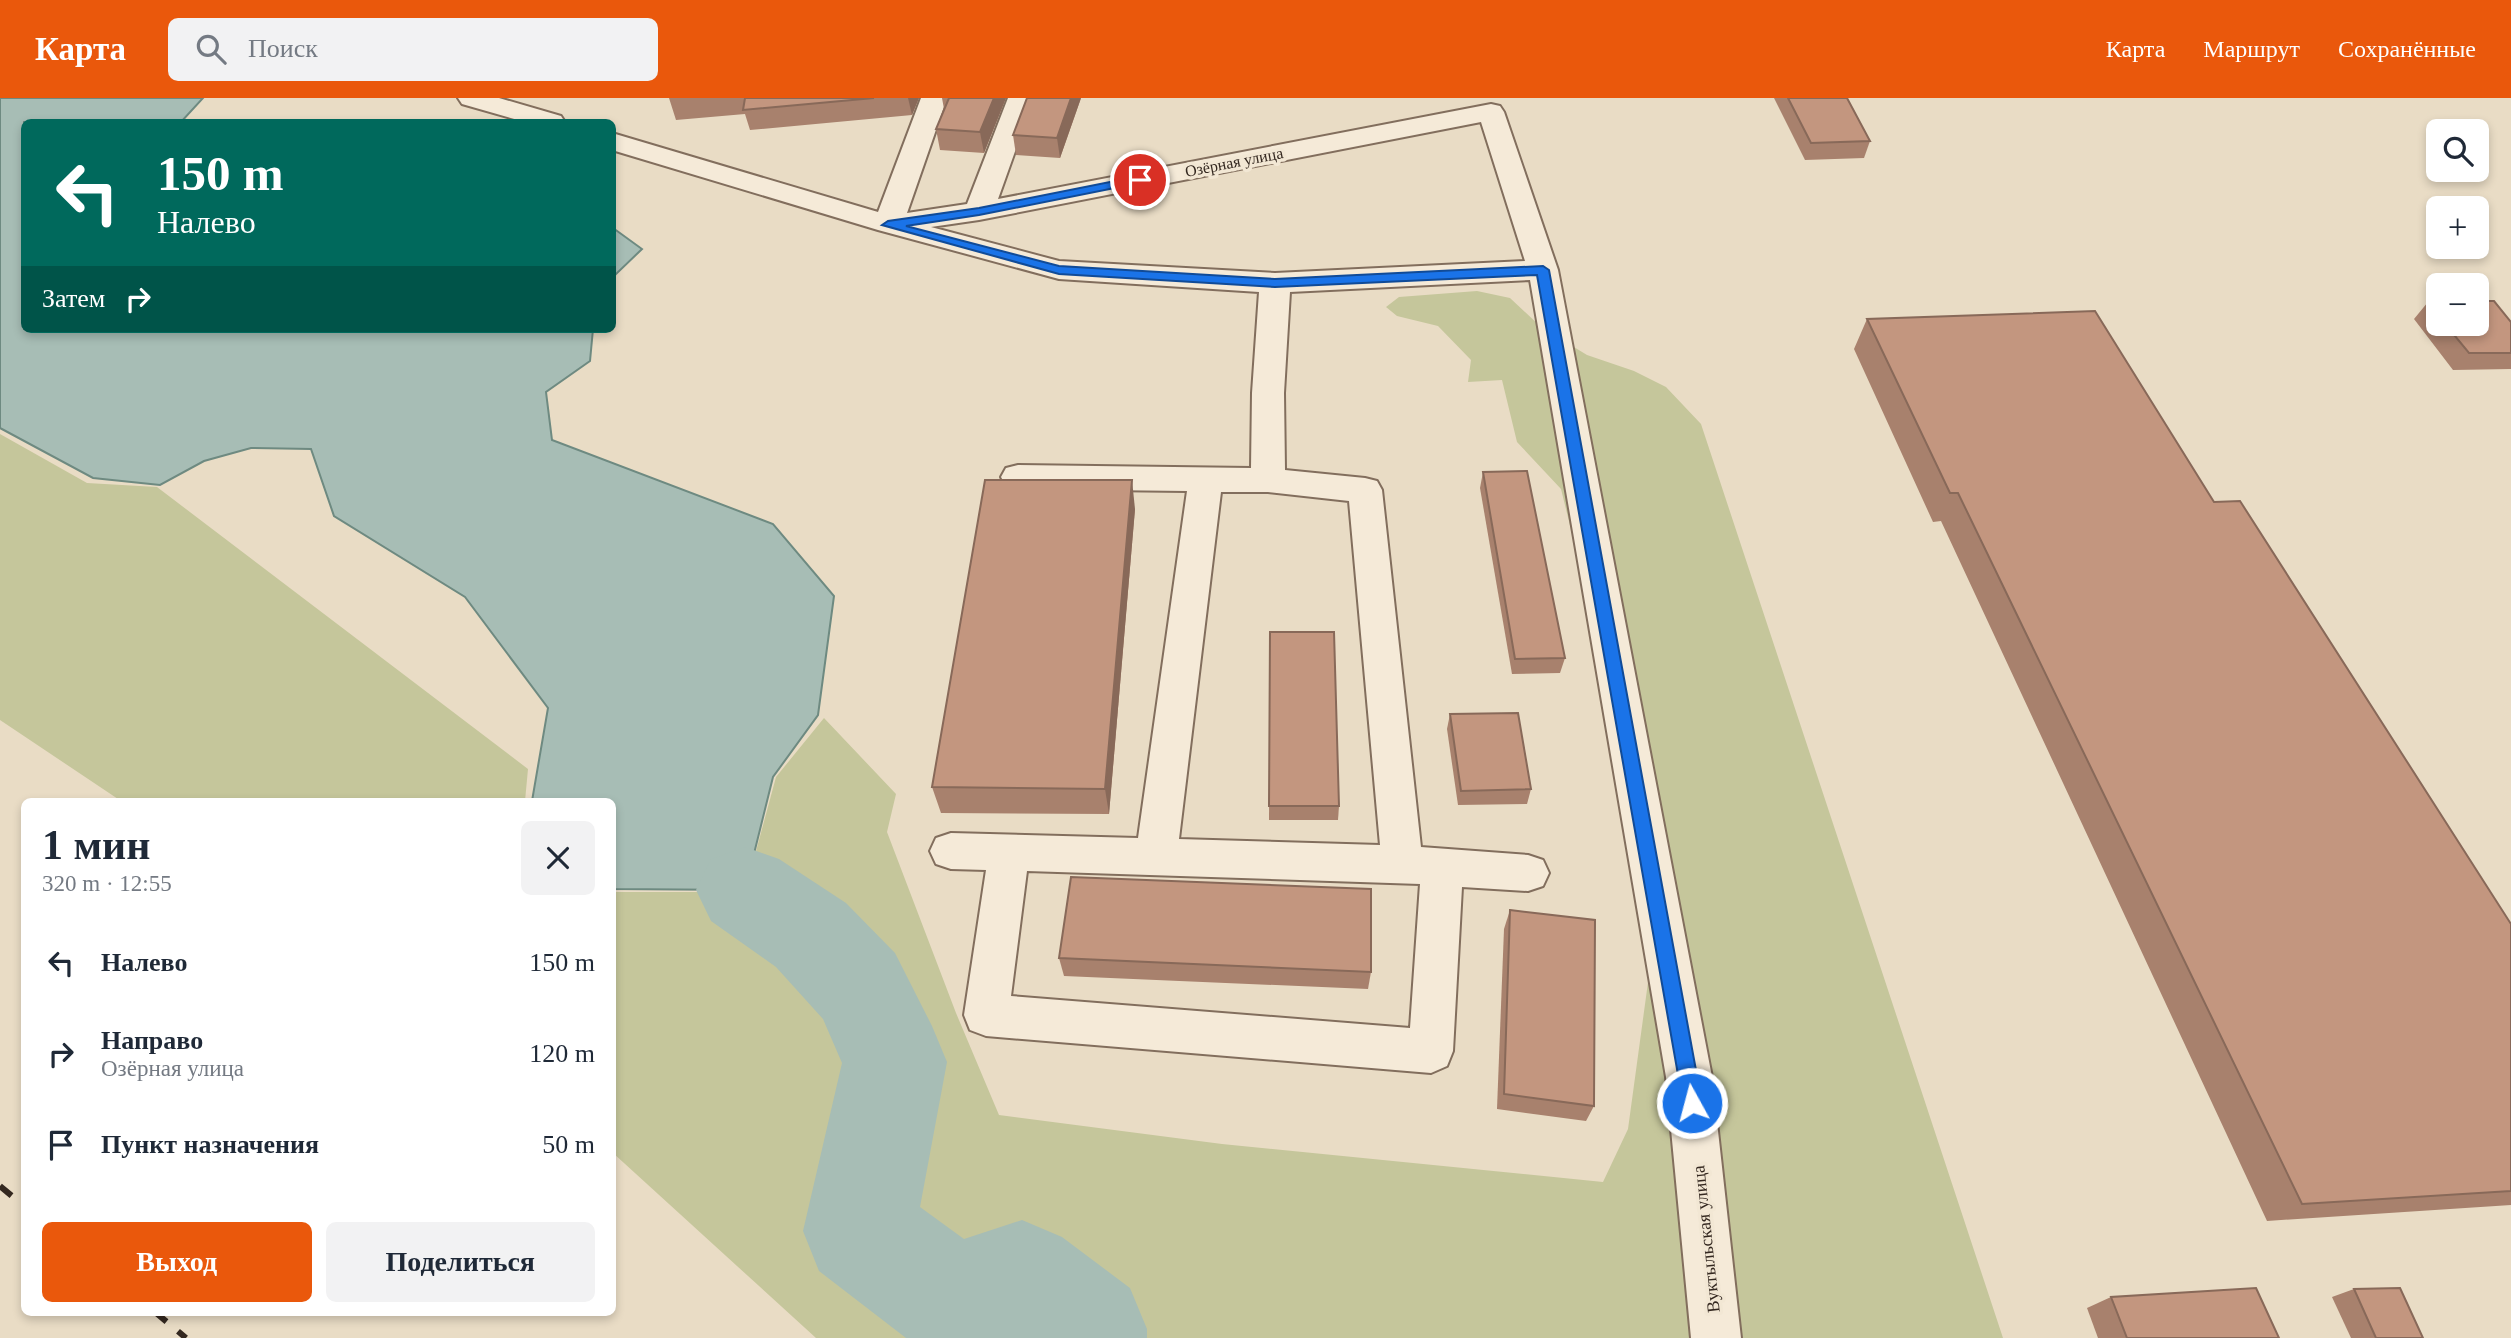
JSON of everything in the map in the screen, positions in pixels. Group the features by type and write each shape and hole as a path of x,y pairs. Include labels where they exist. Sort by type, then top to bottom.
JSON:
{"street":[{"path":"471,98 522,104 547,119"},
{"path":"934,98 888,225 1059,270 1275,283 1543,270"},
{"path":"979,211 1021,98"},
{"name":"Озёрная улица","path":"616,142 888,225 979,211 1491,112"},
{"name":"Вуктыльская улица","path":"1491,112 1543,270 1689,1077 1716,1338"},
{"path":"1268,480 1268,393 1275,283"},
{"path":"1009,853 986,1015 1431,1051 1422,865 1365,490 1268,480 1018,477"},
{"path":"1156,857 1205,480"},
{"path":"951,851 1422,865 1528,873"}],"green space":[{"path":"1477,291 1510,298 1541,327 1587,355 1634,371 1666,387 1701,424 2003,1338 816,1338 616,1156 616,892 745,892 776,777 824,718 896,794 887,832 956,1013 999,1115 1222,1144 1603,1182 1628,1129 1649,975 1588,598 1561,489 1517,442 1502,380 1468,382 1471,360 1438,326 1397,316 1386,307 1399,297"},
{"path":"0,434 87,483 157,487 528,769 525,798 117,798 0,720"}],"water":[{"path":"0,98 203,98 184,119 21,119 21,333 593,333 590,361 546,392 552,440 773,524 834,596 818,715 773,777 745,890 616,889 616,798 533,798 548,708 465,597 334,516 311,449 251,448 204,461 160,485 93,478 0,428"},
{"path":"616,230 642,249 616,274"}],"building":[{"path":"745,98 874,98 743,110"},
{"path":"949,98 994,98 980,132 936,129"},
{"path":"1027,98 1071,98 1057,138 1013,135"},
{"path":"1788,98 1847,98 1870,141 1811,143"},
{"path":"2489,301 2494,301 2511,322 2511,353 2469,353 2455,336 2489,336"},
{"path":"2095,311 2214,502 2240,501 2511,924 2511,1191 2302,1204 1958,493 1950,493 1867,319"},
{"path":"1527,471 1565,658 1515,659 1483,472"},
{"path":"985,480 1132,480 1105,789 932,787"},
{"path":"1270,632 1334,632 1339,806 1269,806"},
{"path":"1518,713 1531,789 1461,791 1450,714"},
{"path":"1071,877 1371,889 1371,972 1059,958"},
{"path":"1510,910 1595,920 1594,1106 1504,1094"},
{"path":"2256,1288 2279,1338 2127,1338 2111,1297"},
{"path":"2400,1288 2423,1338 2376,1338 2354,1289"}],"waterway":[{"path":"745,890 811,935 859,986 895,1062 859,1231 952,1301 1022,1277 1089,1329 1088,1338"}],"railway":[{"path":"0,1186 21,1204"},
{"path":"160,1316 186,1338"}],"route":[{"path":"1140,180 979,211 888,225 1059,270 1275,283 1543,270 1692,1103"}]}
